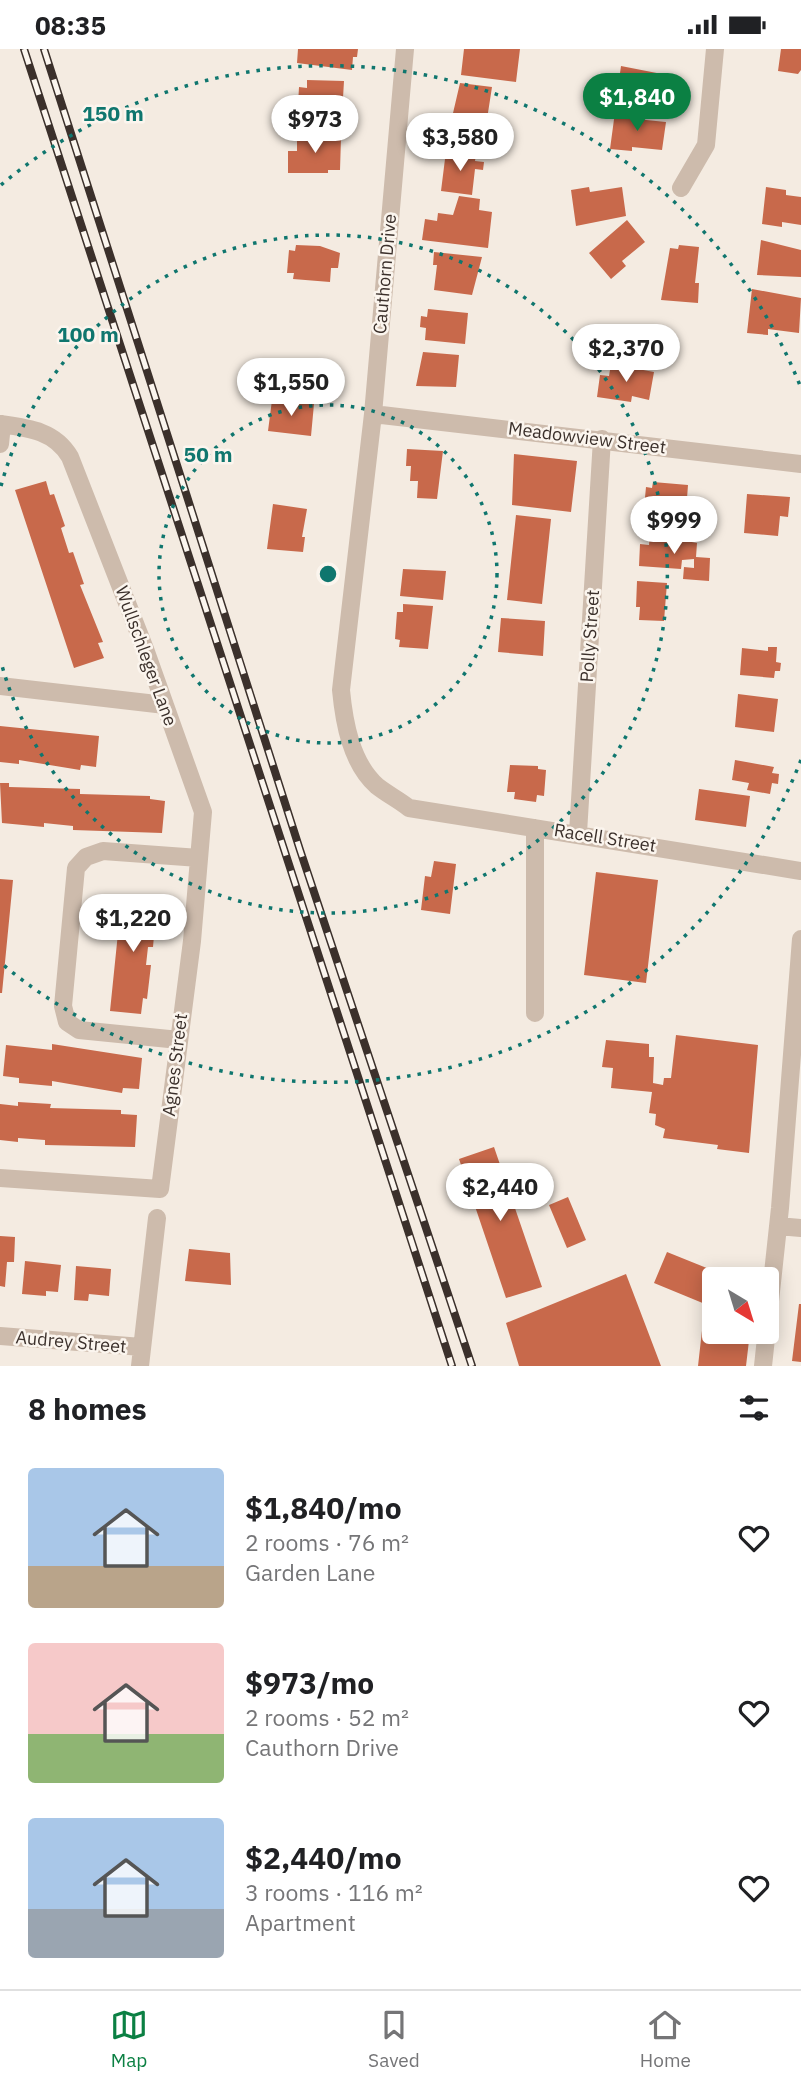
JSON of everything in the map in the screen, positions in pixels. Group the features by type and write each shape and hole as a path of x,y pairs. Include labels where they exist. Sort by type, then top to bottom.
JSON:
{"street":[{"name":"Cauthorn Drive","path":"405,49 373,414 341,690 344,722 357,757 376,785 409,808"},
{"path":"681,188 706,145 715,49"},
{"name":"Meadowview Street","path":"373,414 801,464"},
{"path":"0,444 1,424"},
{"name":"Wullschleger Lane","path":"1,424 47,434 62,444 70,457 165,705 203,811 192,941"},
{"name":"Polly Street","path":"578,833 602,439"},
{"path":"0,686 165,705"},
{"name":"Racell Street","path":"409,808 578,833 801,871"},
{"path":"535,828 535,1013"},
{"path":"178,1040 79,1030 67,1022 63,1006 76,868 86,857 103,851 199,858"},
{"path":"763,1366 778,1226 801,939"},
{"name":"Agnes Street","path":"0,1178 159,1189 192,941"},
{"path":"140,1366 157,1218"},
{"path":"778,1226 801,1228"},
{"name":"Audrey Street","path":"0,1336 142,1347"}],"building":[{"path":"298,49 358,49 357,57 353,57 352,70 297,63"},
{"path":"464,49 520,49 516,82 461,75"},
{"path":"781,49 801,49 801,70 798,74 778,71"},
{"path":"621,66 672,76 668,104 638,101 638,105 616,102"},
{"path":"307,80 344,81 342,115 306,113 306,106 298,105 299,87 307,88"},
{"path":"460,83 492,87 485,132 450,126"},
{"path":"615,112 636,115 636,119 666,122 662,150 632,147 632,151 610,149"},
{"path":"297,136 341,138 340,170 328,170 328,173 288,173 288,151 297,151"},
{"path":"446,151 476,155 475,161 484,162 483,170 475,169 472,195 441,191"},
{"path":"589,187 590,192 622,187 626,216 576,226 571,190"},
{"path":"766,187 786,190 786,195 801,197 801,225 782,222 782,227 762,224"},
{"path":"459,196 480,199 479,210 492,212 488,248 422,240 425,219 437,221 438,213 453,215"},
{"path":"627,220 645,242 622,261 626,266 611,279 589,253"},
{"path":"761,240 801,250 801,277 757,275"},
{"path":"296,245 320,246 340,253 338,268 331,268 330,282 293,279 294,273 287,273 289,250 295,251"},
{"path":"679,245 699,247 695,283 699,283 698,303 661,300 670,248 678,249"},
{"path":"434,252 482,257 472,295 434,290 437,265 433,265"},
{"path":"752,289 801,298 799,333 768,329 768,335 747,333"},
{"path":"428,309 468,313 465,344 425,340 426,328 420,327 421,316 427,317"},
{"path":"423,352 459,355 456,387 416,386"},
{"path":"611,364 654,372 649,400 632,396 631,402 597,397 600,375 609,376"},
{"path":"272,400 314,404 311,436 268,431"},
{"path":"407,449 443,451 437,499 417,498 418,481 410,481 411,466 406,466"},
{"path":"514,454 577,461 571,512 512,505"},
{"path":"46,481 50,495 54,494 65,526 61,528 69,553 73,552 84,584 80,585 103,642 98,643 104,658 74,668 15,490"},
{"path":"653,482 688,485 686,512 644,508 646,487 652,488"},
{"path":"747,494 790,497 788,517 780,516 778,536 744,533"},
{"path":"273,504 307,509 302,537 305,537 303,552 267,549"},
{"path":"516,515 551,519 542,604 507,600"},
{"path":"650,534 676,536 676,539 697,543 696,557 710,558 709,581 683,579 684,567 694,568 694,559 682,560 681,569 639,566 640,544 649,545"},
{"path":"403,569 446,571 443,600 400,596"},
{"path":"637,581 667,583 664,621 639,620 640,607 636,607"},
{"path":"403,604 433,606 428,649 399,647 400,640 395,639 397,612 403,612"},
{"path":"501,618 545,621 543,656 498,652"},
{"path":"768,647 777,647 776,662 781,663 780,671 775,671 774,678 740,675 742,648 768,651"},
{"path":"738,694 778,699 774,732 735,727"},
{"path":"0,726 99,736 96,767 81,765 80,770 19,760 19,764 0,762"},
{"path":"735,760 774,767 772,773 779,774 778,784 772,783 770,794 747,790 749,783 732,780"},
{"path":"510,765 538,766 538,769 546,770 544,796 537,795 536,802 514,799 515,792 507,792"},
{"path":"0,783 9,783 9,787 80,789 80,794 150,796 150,799 165,801 162,833 73,830 73,826 44,823 44,827 2,823"},
{"path":"699,789 750,796 746,827 695,820"},
{"path":"434,861 456,864 450,914 421,910 425,876 431,877"},
{"path":"596,872 658,880 646,983 584,975"},
{"path":"0,879 13,880 2,993 0,993"},
{"path":"122,894 153,897 151,913 156,913 153,947 148,947 146,965 151,965 147,999 143,998 141,1014 110,1011"},
{"path":"676,1035 758,1045 749,1153 717,1149 718,1145 663,1138 665,1129 655,1125 656,1114 649,1113 652,1092 611,1088 613,1068 602,1067 606,1040 649,1044 649,1057 654,1057 653,1083 663,1085 664,1078 671,1078"},
{"path":"52,1044 142,1058 139,1089 123,1088 122,1093 52,1081 52,1086 19,1083 19,1078 3,1076 6,1045 52,1050"},
{"path":"18,1102 51,1104 50,1108 121,1110 121,1114 137,1115 135,1147 45,1145 45,1140 18,1138 18,1142 0,1140 0,1104 18,1106"},
{"path":"494,1147 542,1287 506,1298 459,1159"},
{"path":"568,1197 586,1240 567,1248 549,1205"},
{"path":"0,1236 15,1237 14,1262 7,1262 5,1287 0,1286"},
{"path":"189,1249 230,1253 231,1285 185,1281"},
{"path":"667,1252 704,1267 702,1267 702,1303 654,1283"},
{"path":"25,1261 61,1265 58,1292 46,1291 46,1296 22,1294"},
{"path":"76,1266 111,1269 109,1296 89,1294 88,1301 74,1300"},
{"path":"626,1274 661,1366 519,1366 506,1323"},
{"path":"801,1304 801,1362 792,1361"},
{"path":"702,1331 702,1344 749,1344 746,1366 698,1366"}],"railway":[{"path":"24,49 452,1366"},
{"path":"44,49 300,850 472,1366"}]}
